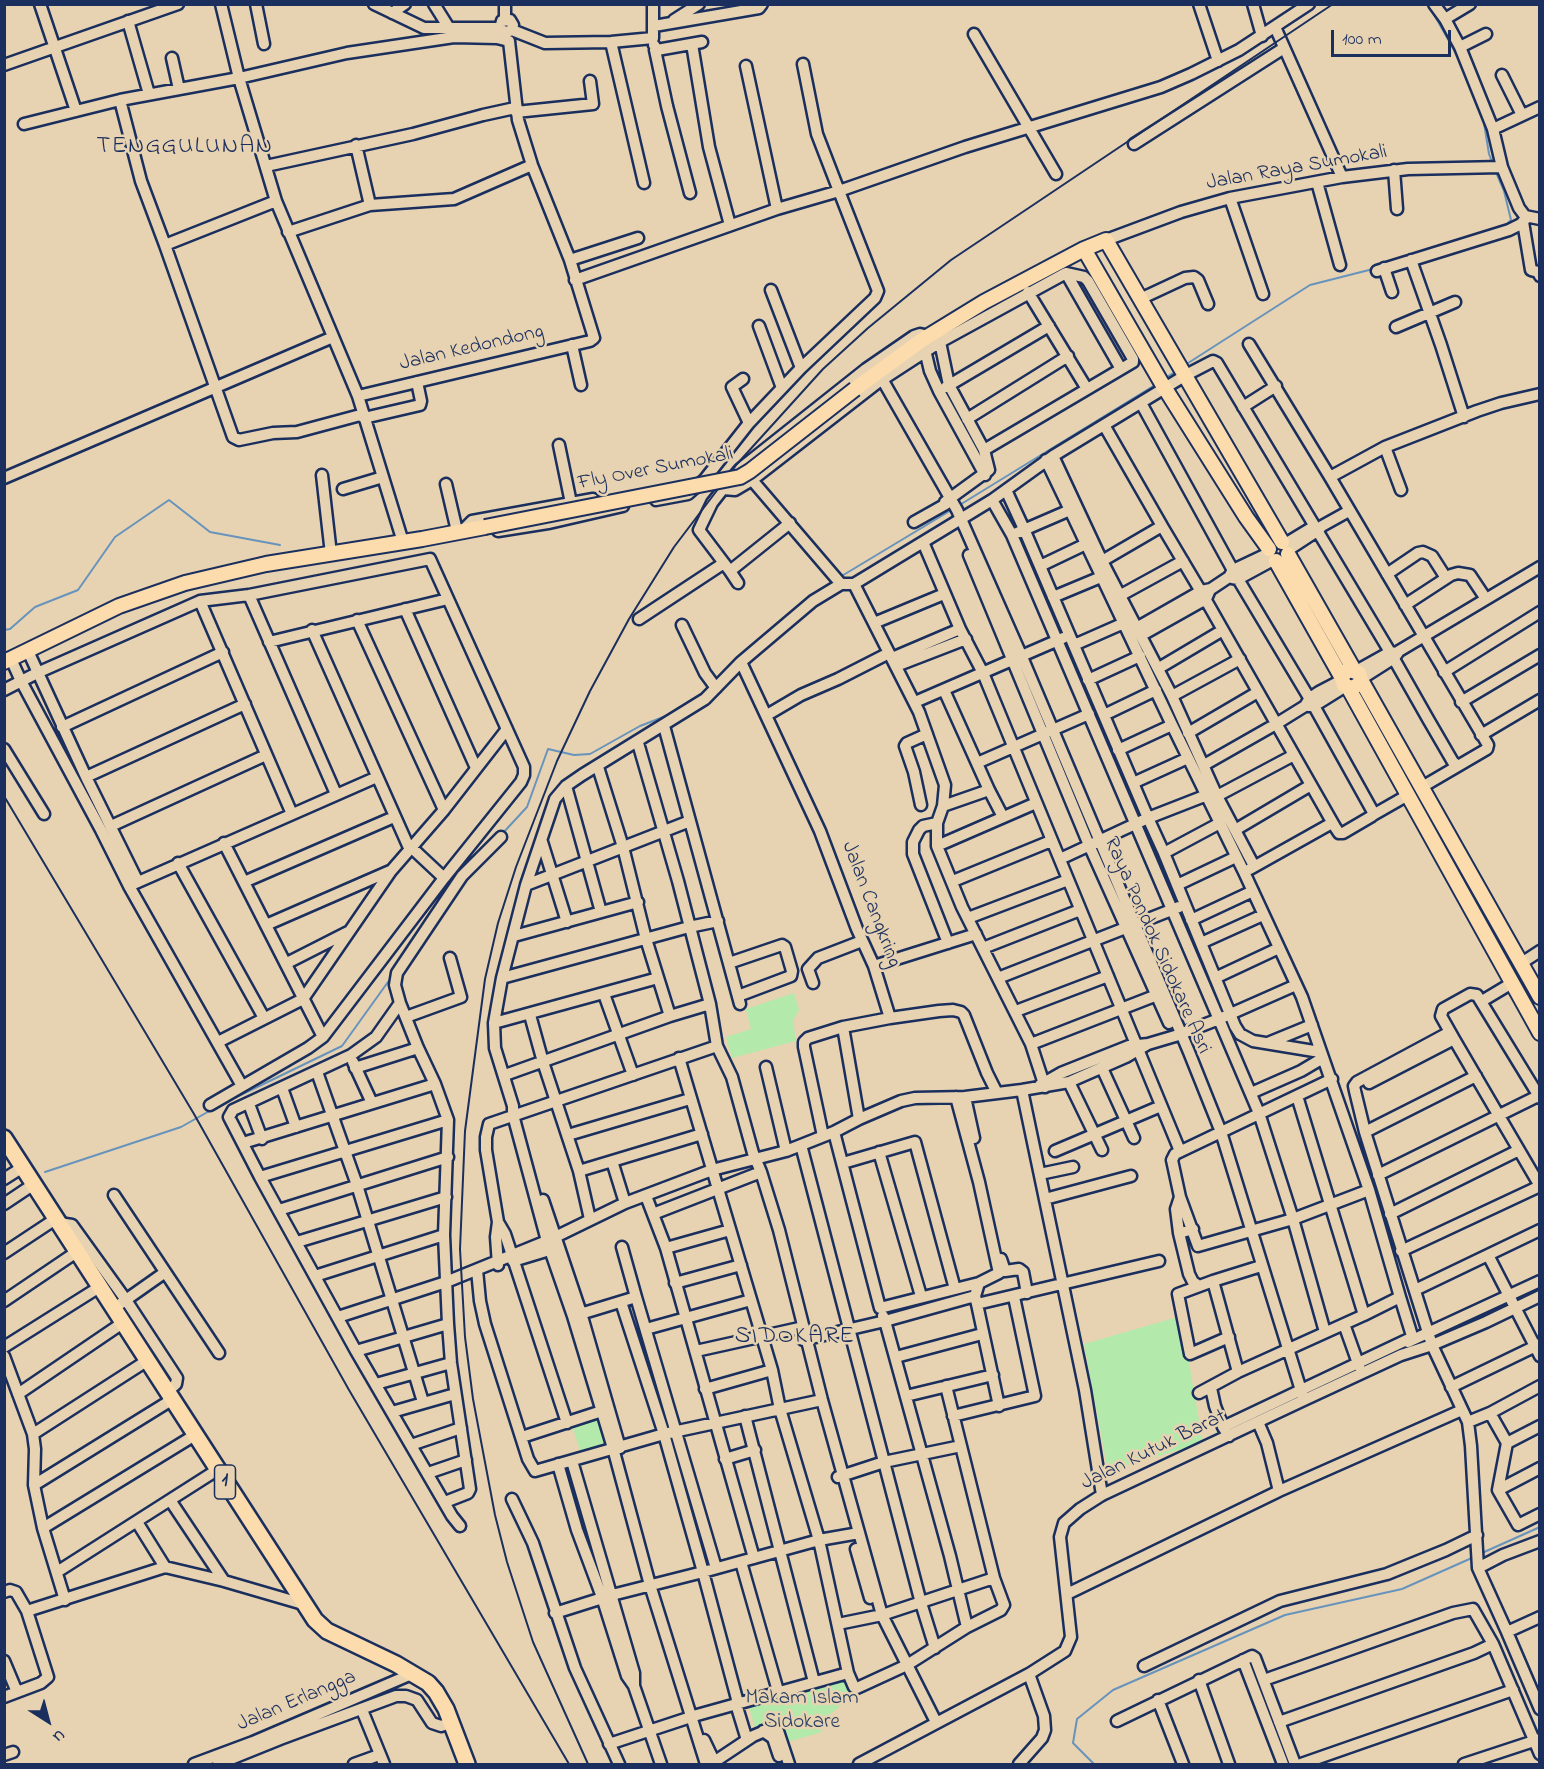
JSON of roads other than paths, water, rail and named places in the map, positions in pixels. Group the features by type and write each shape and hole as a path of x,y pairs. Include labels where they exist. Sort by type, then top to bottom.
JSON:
{"highway":[{"name":"1","path":"4,1138 101,1286 122,1309 148,1360 303,1604 327,1631 414,1673 428,1683 436,1692 451,1723 467,1764"}],"main road":[{"name":"Fly Over Sumokali","path":"8,660 119,606 185,583 266,564 422,539 740,477 984,302 1058,272 1084,249 1106,240"},
{"path":"1106,240 1181,368 1279,552 1351,679 1408,795 1539,1033"},
{"path":"1084,249 1161,381 1246,517 1279,552"},
{"path":"1351,679 1422,787 1539,997"},
{"path":"1469,905 1483,897"}],"street":[{"path":"40,4 76,111"},
{"path":"4,65 178,4"},
{"path":"221,4 238,78 276,201 358,396 403,542"},
{"path":"256,4 264,44"},
{"path":"374,4 420,27 429,29 503,29 545,43 697,43 709,147 730,225"},
{"path":"392,13 405,4"},
{"path":"434,4 449,28"},
{"path":"653,4 654,44 667,106 690,193"},
{"path":"670,23 699,4"},
{"path":"654,26 759,8 762,4"},
{"path":"1199,4 1218,61"},
{"path":"1253,4 1262,36"},
{"path":"504,5 503,29 511,43 515,110 532,165 570,260 575,280 730,225 839,191 965,147 1161,87 1218,61 1262,36 1309,4"},
{"path":"1470,4 1440,12 1460,47 1493,129 1497,168 1525,219 1531,270 1538,271 1539,276"},
{"path":"128,21 149,94"},
{"path":"1275,27 1342,177"},
{"path":"24,124 120,100 238,78 347,53 503,29"},
{"path":"974,34 1056,174"},
{"path":"1460,47 1486,34"},
{"path":"611,42 644,183"},
{"path":"1134,144 1284,48"},
{"path":"172,58 179,88"},
{"path":"460,531 471,534 548,523 688,494 705,479 749,423 801,368 875,298 878,293 817,134 803,64"},
{"path":"746,66 777,209"},
{"path":"1502,75 1522,114"},
{"path":"266,166 515,110 593,104 590,81"},
{"path":"120,100 141,181 233,437 238,440 273,433 297,432 420,405 417,382"},
{"path":"1493,129 1539,106"},
{"path":"356,145 370,205"},
{"path":"288,232 370,205 454,199 532,165"},
{"name":"Jalan Raya Sumokali","path":"1106,240 1182,212 1230,198 1342,177 1439,167 1497,168"},
{"path":"1394,170 1397,209"},
{"path":"1317,182 1340,265"},
{"path":"1230,198 1263,294"},
{"path":"165,246 276,201"},
{"path":"1392,292 1381,269 1509,230 1525,219 1539,219"},
{"path":"570,260 638,238"},
{"path":"1411,260 1464,417"},
{"path":"723,489 735,490 752,480 926,343 1028,292 1058,272 1081,276 1088,281 1133,362 984,450"},
{"path":"1140,299 1185,278 1194,277 1198,280 1208,304"},
{"name":"Jalan Kedondong","path":"358,396 590,341 594,338 575,280"},
{"path":"771,290 801,368"},
{"path":"1028,292 1087,389"},
{"path":"1396,327 1455,302"},
{"path":"759,326 782,388"},
{"path":"939,392 1049,326"},
{"path":"738,582 699,530 712,502 740,469 866,369 920,334 984,450 989,470 923,542 854,584"},
{"path":"4,478 333,337"},
{"path":"926,343 930,371 939,392 985,475"},
{"path":"1249,344 1330,477 1488,747 1422,787"},
{"path":"572,345 580,385"},
{"path":"967,419 1068,356"},
{"path":"914,522 952,508 992,500 1049,458 1141,403 1161,381 1181,368 1216,362 1393,654 1453,762 1458,766"},
{"path":"742,379 732,387 749,423"},
{"name":"Raya Pondok Sidokare Asri","path":"880,381 952,508 1131,926 1157,995 1180,1035 1218,1134 1299,1397"},
{"path":"1243,407 1276,386"},
{"path":"1330,477 1385,447 1501,403 1539,394"},
{"path":"1141,403 1233,575 1310,703 1373,815"},
{"path":"1104,425 1183,561 1206,593 1223,630 1258,693 1339,832 1343,833 1408,795"},
{"path":"558,445 571,503"},
{"path":"1385,447 1401,490"},
{"path":"1049,458 1101,577 1188,758 1235,830 1249,869 1253,891 1296,985 1332,1079 1369,1190 1413,1338"},
{"path":"1049,458 1159,668 1204,765 1220,823 1236,857 1249,869"},
{"path":"322,475 331,554"},
{"path":"343,489 383,477"},
{"path":"460,531 472,521 685,485 705,479"},
{"path":"752,480 838,579 854,584 915,702 945,785 944,806 937,823 937,846 968,918 1031,1044 1042,1085"},
{"path":"446,484 460,531"},
{"path":"1006,490 1240,1034 1253,1041 1321,1055"},
{"path":"992,500 1012,535 1259,1113 1293,1219 1324,1332"},
{"path":"548,523 544,512 549,507"},
{"path":"1012,535 1070,510"},
{"path":"1140,631 1233,575 1279,552 1349,511"},
{"path":"639,619 727,567 790,523"},
{"path":"1102,561 1162,526"},
{"path":"210,1105 323,1038 444,878 521,782 524,775 524,767 422,539"},
{"path":"923,542 944,594 983,673 1180,1151"},
{"path":"1040,566 1086,544"},
{"path":"1387,574 1423,552 1432,556 1446,578"},
{"path":"4,690 37,673 200,601 249,595 430,559"},
{"path":"1121,595 1183,561"},
{"path":"1204,765 1539,567"},
{"path":"1405,605 1446,578 1458,573 1470,575 1486,599"},
{"path":"1053,597 1101,577"},
{"path":"789,1764 778,1731 772,1728 754,1736 710,1763 653,1584 616,1447 495,1048 494,1023 502,978 526,885 555,799 566,786 699,704 714,685 838,579"},
{"path":"874,623 944,594"},
{"path":"249,595 336,794"},
{"path":"269,642 448,599"},
{"path":"200,601 292,814"},
{"path":"405,609 476,768"},
{"path":"1444,672 1539,612"},
{"path":"357,620 444,810"},
{"path":"915,702 1057,640 1071,640 1124,623"},
{"path":"682,625 714,685"},
{"path":"925,649 960,628"},
{"path":"312,630 394,817 411,849 444,878"},
{"path":"1159,668 1223,630"},
{"path":"767,715 798,696 838,680 893,659 966,639"},
{"path":"28,651 71,746 111,826 134,884"},
{"path":"62,727 223,652"},
{"path":"1461,702 1539,655"},
{"path":"1088,680 1140,656"},
{"path":"1172,696 1240,659"},
{"path":"8,660 101,830 134,884 242,1086"},
{"name":"Jalan Cangkring","path":"741,663 820,831 874,966 890,1018"},
{"path":"944,690 1003,817"},
{"path":"1104,715 1156,690"},
{"path":"1188,733 1258,693"},
{"path":"1481,735 1539,700"},
{"path":"86,777 245,704"},
{"path":"976,763 1089,714"},
{"path":"1118,750 1172,725"},
{"path":"664,726 739,1000 790,976 792,971 783,945 729,963"},
{"path":"218,1042 303,999 391,870 444,810 507,729"},
{"path":"921,805 914,772 905,746 927,734"},
{"path":"638,742 710,1004 717,1046 732,1077 739,1115 782,1251 855,1534 879,1615 933,1724"},
{"path":"59,751 71,746"},
{"path":"4,749 44,814"},
{"path":"1060,859 1148,818 1212,795 1294,755"},
{"path":"111,826 266,756"},
{"path":"1133,783 1188,758"},
{"path":"598,767 670,1016"},
{"path":"134,884 377,777"},
{"path":"1235,830 1311,785"},
{"path":"566,786 601,912"},
{"path":"944,806 989,790"},
{"path":"937,846 1036,803"},
{"path":"243,882 394,817"},
{"path":"526,885 690,821"},
{"path":"937,823 923,826 919,830 913,842 913,854 948,943"},
{"path":"1164,853 1220,823"},
{"path":"1249,869 1332,823"},
{"path":"444,1502 468,1493 470,1489 455,1394 448,1324 448,1279 444,1235 448,1120 400,1004 395,985 397,973 462,876 501,837"},
{"path":"953,882 1051,841"},
{"path":"542,842 567,922"},
{"path":"224,843 287,963 323,1038"},
{"path":"1177,885 1236,857"},
{"path":"178,863 264,1018"},
{"path":"266,925 391,870"},
{"path":"968,918 1068,880"},
{"path":"1191,920 1253,891"},
{"path":"514,936 638,902"},
{"path":"998,978 1093,943 1185,905"},
{"path":"983,948 1080,910"},
{"path":"1201,943 1263,915"},
{"path":"502,978 718,921"},
{"path":"1131,926 1180,1035"},
{"path":"287,963 350,931"},
{"path":"874,966 976,934"},
{"path":"813,983 808,969 818,958 862,940"},
{"path":"1215,978 1279,948"},
{"path":"1520,964 1539,951"},
{"path":"406,1017 461,997 450,958"},
{"path":"1016,1011 1108,976"},
{"path":"494,1023 530,1015 658,978"},
{"path":"1482,1001 1512,983"},
{"path":"337,1315 553,1244 590,1219 625,1203 712,1170 786,1151 901,1101 915,1098 998,1093 1069,1082 1102,1068 1137,1048 1180,1035 1296,985"},
{"path":"1378,1175 1499,1114 1539,1096 1482,1001 1473,993 1443,1008 1441,1016 1499,1114 1539,1186 1401,1251"},
{"path":"604,994 633,1075"},
{"path":"1031,1044 1157,995"},
{"path":"400,1004 376,1037 351,1055 233,1110 229,1117 356,1351 460,1526"},
{"path":"505,1075 710,1004"},
{"path":"823,1136 804,1045 808,1038 843,1027 939,1011 961,1012 998,1093"},
{"path":"530,1015 579,1171 590,1219"},
{"path":"1266,1044 1312,1025"},
{"path":"843,1027 859,1119"},
{"path":"1452,1036 1394,1066 1355,1091 1401,1251 1432,1345 1468,1422 1477,1566 1539,1710"},
{"path":"494,1264 498,1222 486,1150 487,1128 493,1121 717,1046"},
{"path":"1042,1085 1061,1073 1129,1046 1137,1048"},
{"path":"355,1068 418,1048"},
{"path":"351,1055 372,1103"},
{"path":"1251,1093 1301,1071 1321,1055"},
{"path":"679,1058 772,1370 780,1409 819,1540 848,1673 856,1688 904,1666 1003,1607 946,1386"},
{"path":"766,1067 786,1151"},
{"path":"1102,1068 1134,1138"},
{"path":"317,1072 357,1185 423,1402"},
{"path":"1365,1132 1476,1076"},
{"path":"1198,1246 1180,1197 1172,1160 1175,1154 1332,1079"},
{"path":"1069,1082 1102,1150"},
{"path":"243,1143 435,1084"},
{"path":"282,1089 296,1126"},
{"path":"1022,1090 1085,1390 1102,1495"},
{"path":"1297,1096 1364,1315"},
{"path":"961,1097 1002,1272"},
{"path":"568,1135 690,1099"},
{"path":"249,1104 262,1139"},
{"path":"1055,1152 1161,1106"},
{"path":"260,1177 448,1120"},
{"path":"834,1132 880,1308 896,1357 950,1556 967,1627"},
{"path":"579,1171 702,1134"},
{"path":"843,1163 916,1144 955,1289"},
{"path":"801,1145 921,1603 935,1648"},
{"path":"1390,1214 1519,1150"},
{"path":"879,1152 921,1296"},
{"path":"279,1210 448,1157"},
{"path":"612,1161 625,1203"},
{"path":"4,1179 23,1167"},
{"path":"1040,1174 1073,1167"},
{"path":"653,1214 759,1173"},
{"path":"1045,1198 1131,1176"},
{"path":"4,1204 34,1184"},
{"path":"1183,1251 1293,1219 1369,1190"},
{"path":"114,1195 165,1275 219,1353"},
{"path":"646,1196 666,1248 754,1558"},
{"path":"297,1242 446,1197"},
{"path":"1180,1197 1176,1209 1179,1233 1190,1278 1198,1286"},
{"path":"4,1253 58,1220 72,1225 122,1309 177,1378 171,1395 34,1485"},
{"path":"498,1222 505,1234 567,1423"},
{"path":"1179,1233 1193,1229"},
{"path":"666,1248 730,1230"},
{"path":"1415,1290 1539,1230"},
{"path":"315,1276 444,1235"},
{"path":"621,1247 716,1568"},
{"path":"4,1301 78,1251"},
{"path":"1451,1387 1538,1348 1488,1255"},
{"path":"805,1340 848,1328 976,1300 1014,1297 1159,1261"},
{"path":"675,1283 741,1265"},
{"path":"1229,1337 1190,1354 1178,1294 1258,1267"},
{"path":"477,1270 485,1324 528,1459 535,1471 663,1434 820,1400"},
{"path":"880,1308 979,1283 1002,1272 1021,1270 1027,1293"},
{"path":"18,1394 165,1275"},
{"path":"1213,1281 1238,1372"},
{"path":"1210,1388 1226,1431 1299,1397 1358,1362 1539,1281"},
{"path":"979,1283 976,1300 999,1406"},
{"path":"4,1347 101,1286"},
{"name":"Jalan Kutuk Barat","path":"859,1764 1029,1674 1065,1650 1071,1637 1060,1536 1066,1520 1102,1495 1226,1431 1258,1422 1299,1397 1401,1355 1432,1345 1539,1296"},
{"path":"577,1315 636,1297"},
{"path":"953,1416 1033,1398 1035,1394 1014,1297"},
{"path":"1199,1393 1238,1372 1400,1297"},
{"path":"646,1329 751,1300"},
{"path":"621,1302 682,1498 738,1702 754,1736"},
{"path":"356,1351 448,1324"},
{"path":"1344,1324 1362,1373"},
{"path":"696,1351 801,1328"},
{"path":"896,1357 982,1334"},
{"path":"1401,1355 1404,1347 1413,1338"},
{"path":"4,1356 33,1434 34,1485 43,1528 65,1600"},
{"path":"33,1434 148,1360"},
{"path":"376,1384 451,1363"},
{"path":"705,1389 772,1370"},
{"path":"645,1378 659,1375"},
{"path":"906,1396 993,1375"},
{"path":"1468,1422 1490,1413 1539,1386"},
{"path":"392,1412 455,1394"},
{"path":"522,1437 604,1410"},
{"path":"1067,1594 1279,1491 1462,1410"},
{"path":"1490,1413 1507,1443 1498,1490 1518,1525 1539,1515"},
{"path":"745,1416 814,1682"},
{"path":"1258,1422 1267,1443 1279,1491"},
{"path":"1507,1443 1539,1426"},
{"path":"411,1445 461,1428"},
{"path":"43,1528 195,1435"},
{"path":"841,1476 884,1462 961,1446"},
{"path":"725,1459 755,1450"},
{"path":"428,1473 466,1460"},
{"path":"572,1461 607,1596"},
{"path":"558,1464 577,1530 607,1596 634,1673 634,1686 661,1764"},
{"path":"1498,1490 1539,1468"},
{"path":"57,1572 217,1470"},
{"path":"682,1498 694,1494"},
{"path":"512,1499 533,1544 575,1668 619,1764"},
{"path":"170,1500 225,1581"},
{"path":"136,1522 165,1567"},
{"path":"577,1530 590,1525"},
{"path":"555,1613 607,1596 781,1550 855,1534"},
{"path":"1144,1666 1280,1601 1387,1574 1477,1539"},
{"path":"1477,1566 1539,1540"},
{"path":"741,1562 778,1691"},
{"path":"29,1610 165,1567 225,1581 303,1604"},
{"path":"838,1624 921,1603 994,1578"},
{"path":"4,1697 41,1683 48,1677 29,1610 16,1592 7,1591"},
{"path":"1264,1680 1468,1609 1476,1611 1537,1739 1539,1754"},
{"path":"1507,1632 1539,1617"},
{"path":"1279,1722 1474,1653 1492,1644"},
{"path":"1117,1721 1251,1655 1264,1680 1295,1764"},
{"path":"1242,1660 1283,1764"},
{"path":"4,1661 16,1692"},
{"name":"Jalan Erlangga","path":"194,1764 214,1763 414,1673"},
{"path":"609,1744 738,1702 848,1673"},
{"path":"1019,1764 1042,1738 1045,1730 1044,1716 1029,1674"},
{"path":"1199,1680 1229,1764"},
{"path":"1301,1764 1513,1690"},
{"path":"214,1763 396,1696 406,1696 417,1700 432,1723 441,1726 451,1723"},
{"path":"1158,1700 1183,1764"},
{"path":"354,1764 381,1760 362,1710"},
{"path":"754,1736 772,1738 782,1764"},
{"path":"1464,1764 1537,1739"}],"waterway":[{"path":"1428,4 1458,57"},
{"path":"1483,117 1489,154 1493,164"},
{"path":"1495,170 1504,191 1511,220 1504,227"},
{"path":"1185,365 1310,285 1373,269"},
{"path":"1165,378 1175,372"},
{"path":"958,506 1155,385"},
{"path":"4,630 10,629 35,607 78,590 115,537 169,500 210,532 280,545"},
{"path":"840,577 953,509"},
{"path":"820,591 833,582"},
{"path":"502,834 527,807 548,749 574,755 590,754 640,726 671,714"},
{"path":"220,1105 342,1046 393,975"},
{"path":"45,1172 181,1127 213,1109"},
{"path":"1482,1553 1540,1527"},
{"path":"1094,1764 1073,1743 1077,1719 1113,1690 1285,1615 1402,1589 1474,1557"}],"railway":[{"path":"588,1764 533,1642 507,1562 495,1515 473,1399 465,1337 460,1249 465,1131 485,979 498,923 516,867 557,761 590,691 629,619 674,547 737,464 823,369 868,328 951,260 1333,4"},
{"path":"4,796 194,1114 349,1390 569,1764"}],"district":[{"name":"TENGGULUNAN","path":"185,148"},
{"name":"SIDOKARE","path":"795,1338"}],"park label":[{"name":"Makam Islam Sidokare","path":"802,1712"}]}
